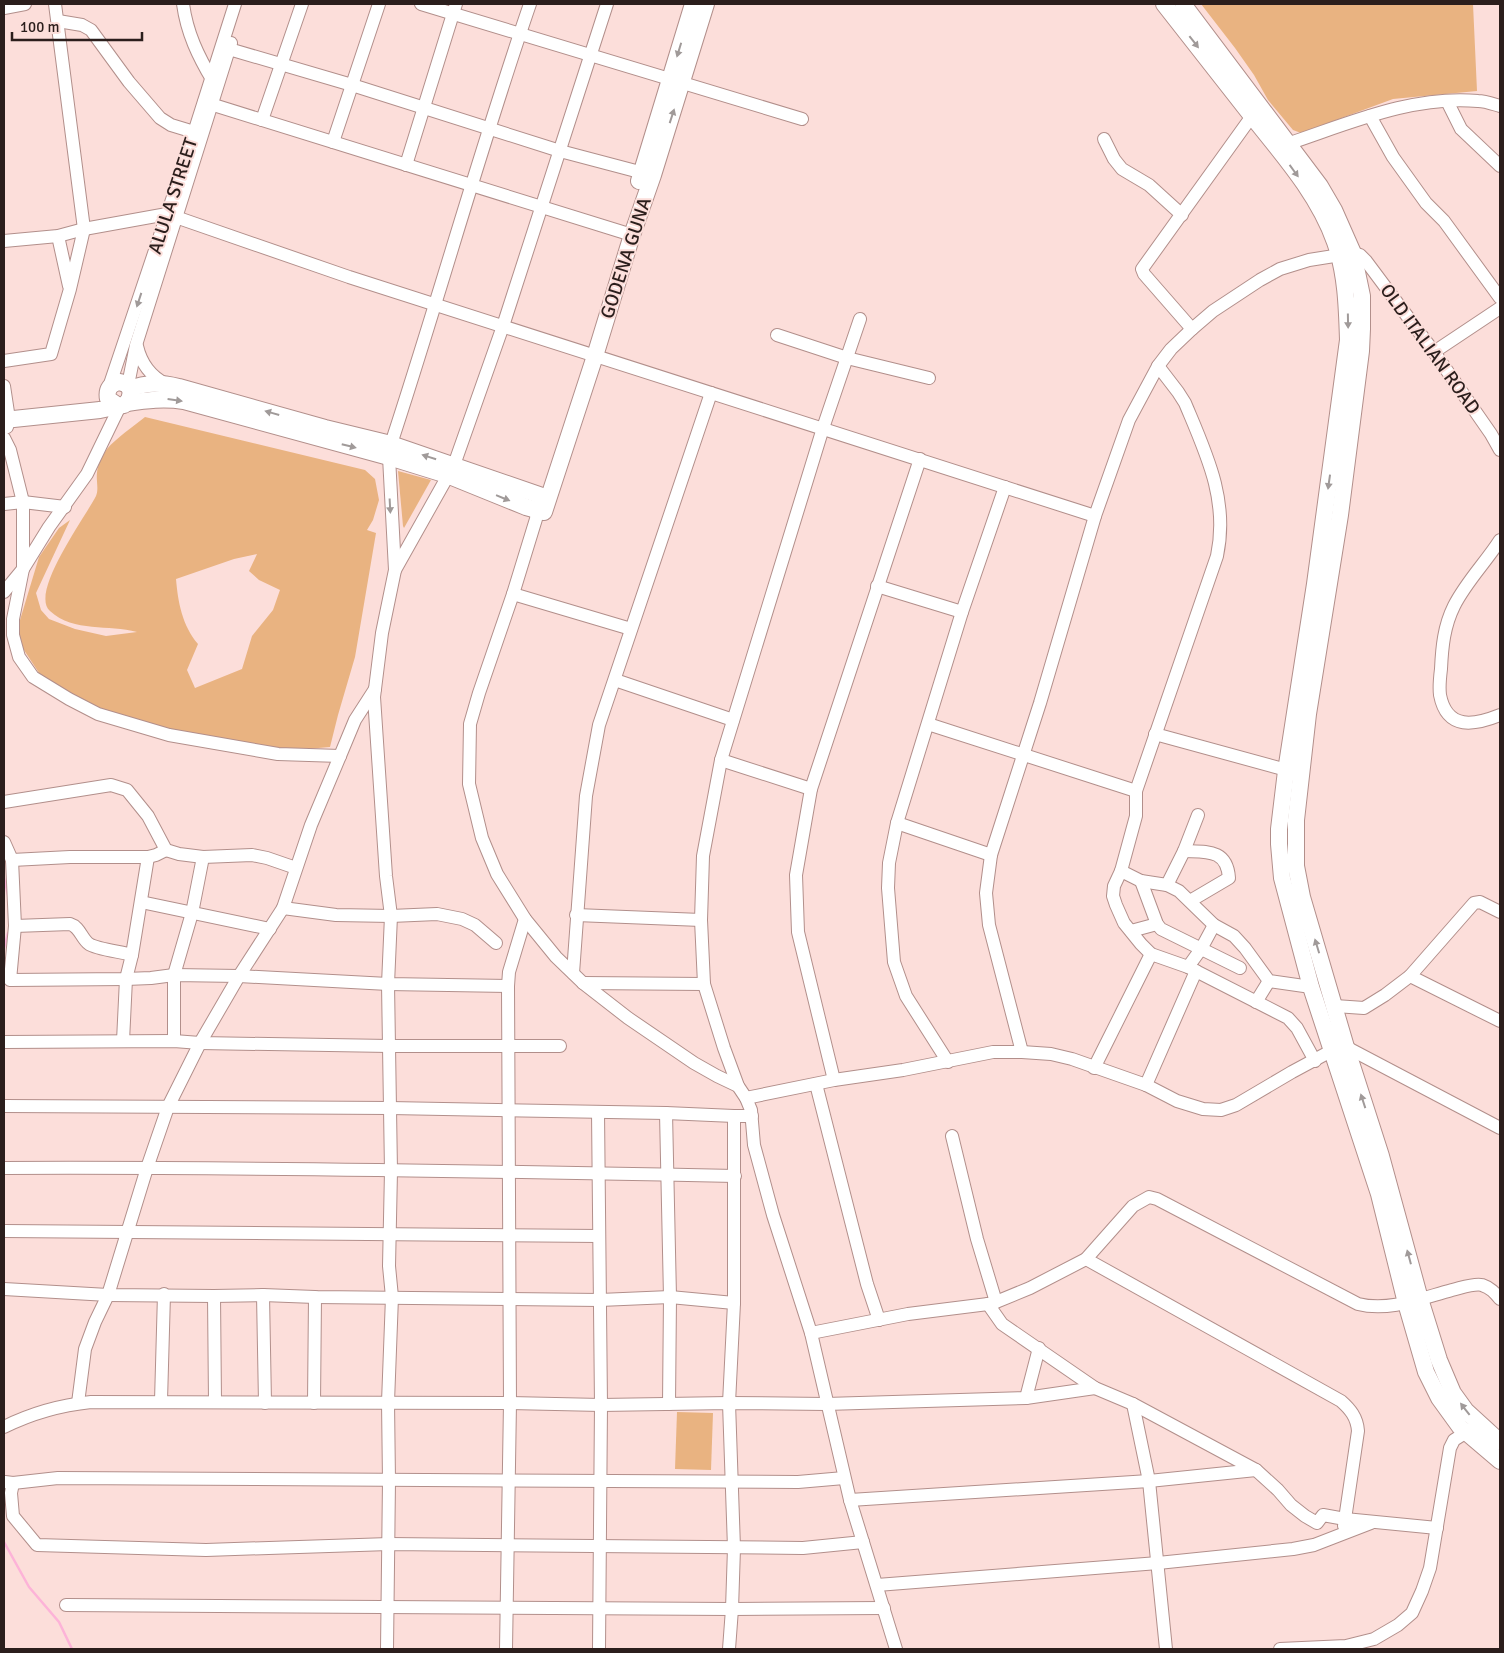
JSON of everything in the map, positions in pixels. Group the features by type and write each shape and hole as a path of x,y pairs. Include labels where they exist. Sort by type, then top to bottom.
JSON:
{"main road":[{"name":"GODENA GUNA","path":"541,507 591,354 627,234 648,174 676,81 694,4"},
{"name":"GODENA GUNA","path":"676,81 706,4"},
{"path":"1164,4 1282,154 1312,197 1346,254"},
{"path":"1183,4 1290,143 1331,203 1345,231 1348,340 1315,584 1294,772 1279,829 1280,860 1286,894 1311,987 1339,1049 1385,1192 1413,1301 1426,1372 1431,1384 1449,1412 1472,1428 1500,1442"},
{"path":"6,417 100,410 124,398 144,384 166,384 246,405 323,434"},
{"path":"108,389 108,398 169,399 390,450 450,470 541,507"},
{"path":"6,417 83,405 97,400 108,389"},
{"path":"1294,772 1296,866 1302,897 1335,1006 1339,1049"},
{"path":"1472,1428 1500,1460"}],"street":[{"path":"4,8 25,4"},
{"path":"4,361 51,354 70,289 84,229 55,4"},
{"path":"183,4 190,37 214,83"},
{"name":"ALULA STREET","path":"108,389 172,216 208,104 235,4"},
{"name":"ALULA STREET","path":"214,83 229,49 244,4"},
{"path":"262,120 302,4"},
{"path":"333,142 379,4"},
{"path":"421,4 455,9 520,34 802,119"},
{"path":"387,1649 388,1402 392,1297 389,1266 391,1171 388,984 391,916 386,876 384,822 375,718 375,689 382,633 394,570 390,450 489,128 530,4"},
{"path":"394,570 450,470 503,326 607,4"},
{"path":"406,165 455,9"},
{"path":"58,22 82,25 91,30 129,82 160,118 171,125 194,132"},
{"path":"229,49 352,84 560,151 648,174"},
{"path":"1290,143 1405,106 1438,101 1479,101 1500,106"},
{"path":"1447,101 1461,129 1500,166"},
{"path":"208,104 627,234"},
{"name":"ALULA STREET","path":"23,569 49,527 87,474 124,398 136,345 194,132 208,104"},
{"path":"1192,328 1142,271 1143,266 1252,116"},
{"path":"1370,116 1398,164 1426,203 1444,221 1500,298"},
{"path":"1104,139 1114,159 1122,169 1149,185 1182,214"},
{"path":"4,241 58,236 84,229 172,216 349,277 1095,516"},
{"path":"58,236 70,289"},
{"path":"1022,1052 989,925 986,893 991,855 1095,516 1129,420 1158,366 1171,349 1192,328 1220,306 1280,269 1309,260 1346,254"},
{"name":"OLD ITALIAN ROAD","path":"1346,254 1360,255 1366,261 1434,352 1500,450"},
{"path":"1434,352 1500,308"},
{"path":"860,319 824,428 721,760 703,856 700,920 704,984 724,1048 738,1086 746,1098 752,1116 754,1146 761,1172 811,1333 844,1478 896,1649"},
{"path":"777,335 847,358 929,378"},
{"path":"136,345 146,367 154,376 166,384"},
{"path":"1158,366 1185,404 1214,477 1219,503 1220,540 1217,556 1136,791 1136,816 1121,871 1114,886 1113,896 1124,923 1151,954 1192,969 1288,1018 1297,1028 1315,1061"},
{"path":"4,386 6,417 4,438 10,450 23,502 23,569 13,619 13,635 19,657 33,677 98,714 169,735 278,754 340,756"},
{"path":"572,973 586,796 599,725 711,392"},
{"path":"834,1080 798,932 796,875 812,788 920,459"},
{"path":"948,1062 906,996 894,962 888,888 889,863 897,823 962,612 1005,487"},
{"path":"4,504 23,502 64,507"},
{"path":"541,507 470,724 469,784 482,838 497,874 525,919 556,957 572,973 628,1018 694,1062 738,1086"},
{"path":"1500,540 1459,597 1450,614 1443,641 1440,689 1446,711 1456,720 1463,723 1478,723 1500,715"},
{"path":"4,592 23,569"},
{"path":"877,586 962,612"},
{"path":"513,594 631,629"},
{"path":"615,680 733,720"},
{"path":"78,1403 85,1349 108,1295 168,1106 200,1043 239,976 283,908 320,803 355,720 375,689"},
{"path":"928,724 1136,791"},
{"path":"1155,734 1294,772"},
{"path":"721,760 812,788"},
{"path":"4,802 111,785 119,786 127,790 148,816 166,850"},
{"path":"1167,886 1184,851 1198,815"},
{"path":"897,823 991,855"},
{"path":"4,842 9,868 15,926 10,980 126,979 174,975 239,976 388,984 508,986"},
{"path":"9,868 70,857 148,857 166,850 179,854 203,857 252,855 296,868"},
{"path":"1184,851 1212,852 1223,859 1229,872 1229,878 1190,901"},
{"path":"123,1041 126,979 132,955 148,857"},
{"path":"174,1041 174,975 192,913 203,857"},
{"path":"1121,871 1141,881 1179,890 1214,925 1234,936 1269,981 1311,987"},
{"path":"1141,881 1157,924 1167,933 1240,968"},
{"path":"141,902 270,929"},
{"path":"1335,1006 1364,1008 1385,995 1410,976 1474,903 1480,902 1500,912"},
{"path":"283,908 336,916 437,914 462,919 475,925 496,943"},
{"path":"576,915 700,920"},
{"path":"506,1649 510,1403 508,986 509,972 525,919"},
{"path":"15,926 70,924 76,927 87,943 94,947 132,955"},
{"path":"1131,932 1157,924"},
{"path":"1146,1086 1192,969 1214,925"},
{"path":"1225,986 1240,968 1249,953"},
{"path":"1094,1068 1151,954"},
{"path":"1410,976 1500,1021"},
{"path":"1256,1002 1269,981"},
{"path":"583,983 704,984"},
{"path":"4,1042 174,1041 389,1046 560,1046"},
{"path":"746,1098 834,1080 948,1062 993,1052 1022,1052 1051,1054 1072,1059 1146,1086 1176,1101 1203,1109 1221,1110 1236,1104 1292,1072 1339,1049 1500,1128"},
{"path":"816,1084 867,1284 879,1320"},
{"path":"4,1106 390,1108 666,1112 752,1116"},
{"path":"598,1112 601,1405 599,1649"},
{"path":"666,1112 670,1297 669,1404"},
{"path":"729,1649 734,1548 729,1403 734,1303 734,1116"},
{"path":"952,1136 992,1303 1002,1324 1040,1348 1095,1388 1133,1404 1256,1470 1291,1505 1316,1523 1323,1515 1437,1528"},
{"path":"4,1168 508,1171 735,1176"},
{"path":"811,1333 932,1311 992,1303 1030,1288 1086,1259 1133,1206 1149,1197 1157,1198 1358,1304 1371,1308 1393,1306 1461,1288 1481,1285 1492,1290 1500,1299"},
{"path":"4,1230 599,1236"},
{"path":"1086,1259 1341,1401 1348,1407 1358,1423 1358,1431 1343,1533"},
{"path":"4,1289 108,1295 263,1295 600,1300 670,1297 734,1303"},
{"path":"161,1401 164,1294"},
{"path":"263,1295 264,1403"},
{"path":"214,1296 215,1402"},
{"path":"314,1403 315,1297"},
{"path":"1026,1398 1040,1348"},
{"path":"4,1427 26,1417 78,1403 91,1402 388,1402 601,1405 826,1404 1026,1398 1095,1388"},
{"path":"1133,1404 1149,1481 1166,1649"},
{"path":"1280,1649 1346,1646 1374,1639 1398,1625 1412,1613 1430,1568 1448,1456 1454,1440 1472,1428"},
{"path":"850,1500 1149,1481 1256,1470"},
{"path":"844,1478 798,1482 58,1478 9,1482 13,1516 37,1545 206,1550 388,1544 803,1548 863,1542"},
{"path":"877,1585 1158,1563 1293,1549 1314,1545 1376,1521"},
{"path":"66,1605 732,1609 884,1608"}],"shaded area":[{"path":"1201,4 1473,4 1477,91 1393,99 1301,133 1293,130 1268,100 1254,75"},
{"path":"145,417 365,470 375,479 379,500 373,520 367,530 376,533 355,657 330,747 295,750 254,745 162,728 88,704 41,676 20,644 20,620 39,557 59,528 70,520 36,593 41,610 49,619 75,629 106,636 137,632 92,627 70,622 59,618 50,611 46,602 47,588 61,554 96,496 97,470 102,457 115,441","holes":["257,554 249,571 259,580 280,590 273,610 252,636 242,669 195,688 187,670 198,644 188,629 182,613 176,579 234,559"]},
{"path":"398,471 431,480 404,528 403,526"},
{"path":"677,1412 713,1413 711,1470 675,1469"}],"waterway":[{"path":"4,878 8,895"},
{"path":"4,948 8,933"},
{"path":"4,1542 29,1587 59,1622 72,1649"}]}
